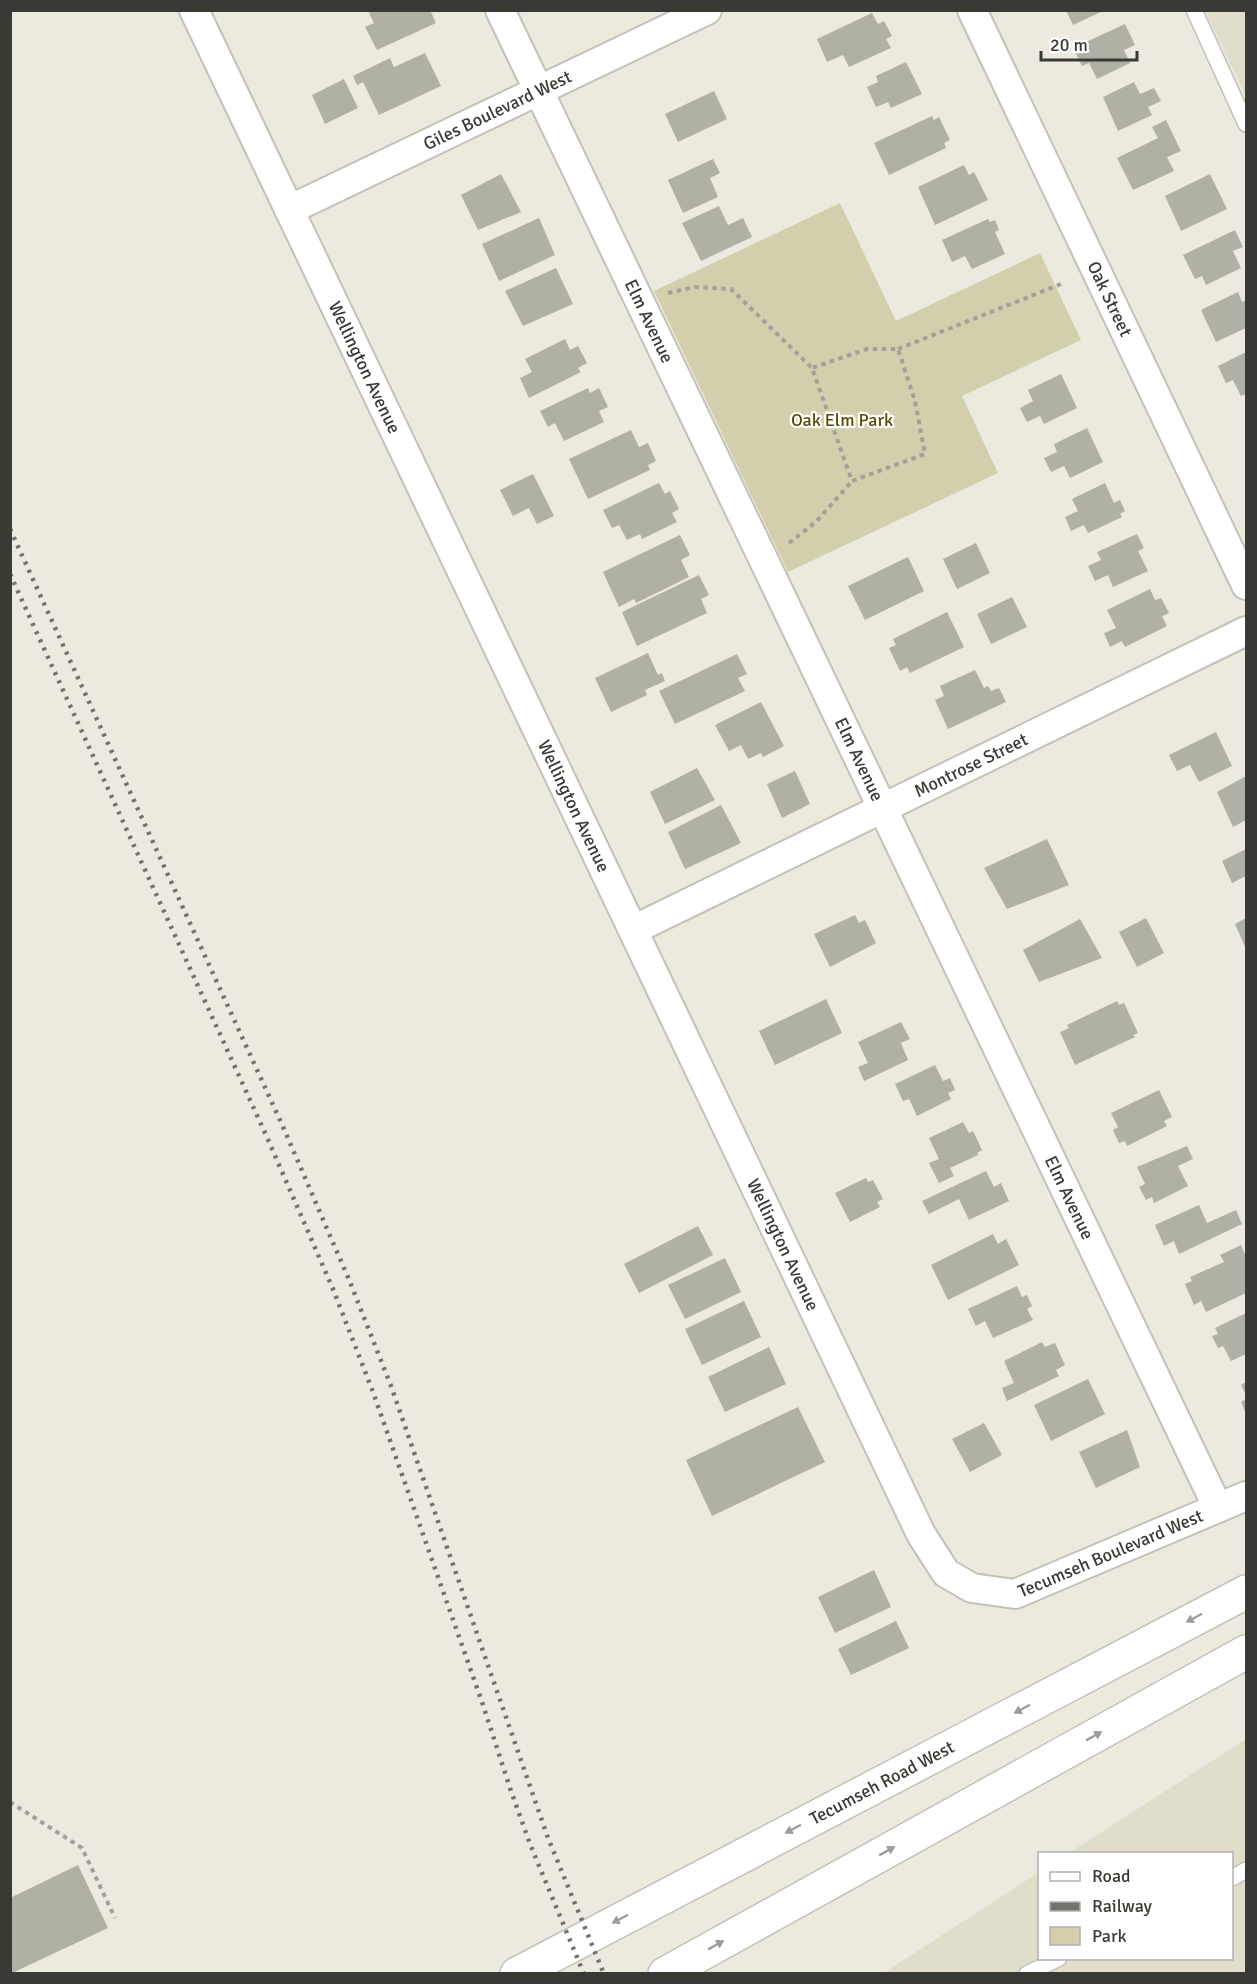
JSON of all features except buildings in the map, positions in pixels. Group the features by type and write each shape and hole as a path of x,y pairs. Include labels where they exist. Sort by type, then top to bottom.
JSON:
{"main road":[{"name":"Tecumseh Road West","path":"517,1974 1246,1592"},
{"path":"665,1974 1246,1652"}],"street":[{"name":"Wellington Avenue","path":"194,10 921,1534 946,1573 972,1588"},
{"name":"Elm Avenue","path":"500,10 1218,1508"},
{"name":"Giles Boulevard West","path":"289,210 706,10"},
{"name":"Oak Street","path":"972,10 1246,585"},
{"name":"Montrose Street","path":"633,930 1246,632"},
{"name":"Tecumseh Boulevard West","path":"972,1588 1015,1594 1246,1496"}],"lane":[{"path":"1194,10 1246,124"},
{"path":"1027,1974 1057,1960"}],"path":[{"path":"812,368 867,349 898,349 1061,284"},
{"path":"665,294 695,287 731,290 812,368 852,481"},
{"path":"784,547 816,522 852,481 925,454 915,401 898,349"},
{"path":"10,1802 82,1848 115,1918"}],"shaded area":[{"path":"1205,11 1246,11 1246,98 1242,88"},
{"path":"1246,1739 1246,1973 882,1974 1038,1873 1038,1960 1233,1960 1233,1852 1071,1852"}],"green space":[{"name":"Oak Elm Park","path":"840,203 896,321 1040,253 1081,340 962,396 998,473 788,572 654,291"}],"railway":[{"path":"10,529 284,1129 350,1282 391,1386 548,1838 604,1974"},
{"path":"10,574 266,1135 333,1289 373,1392 530,1844 584,1974"}]}
